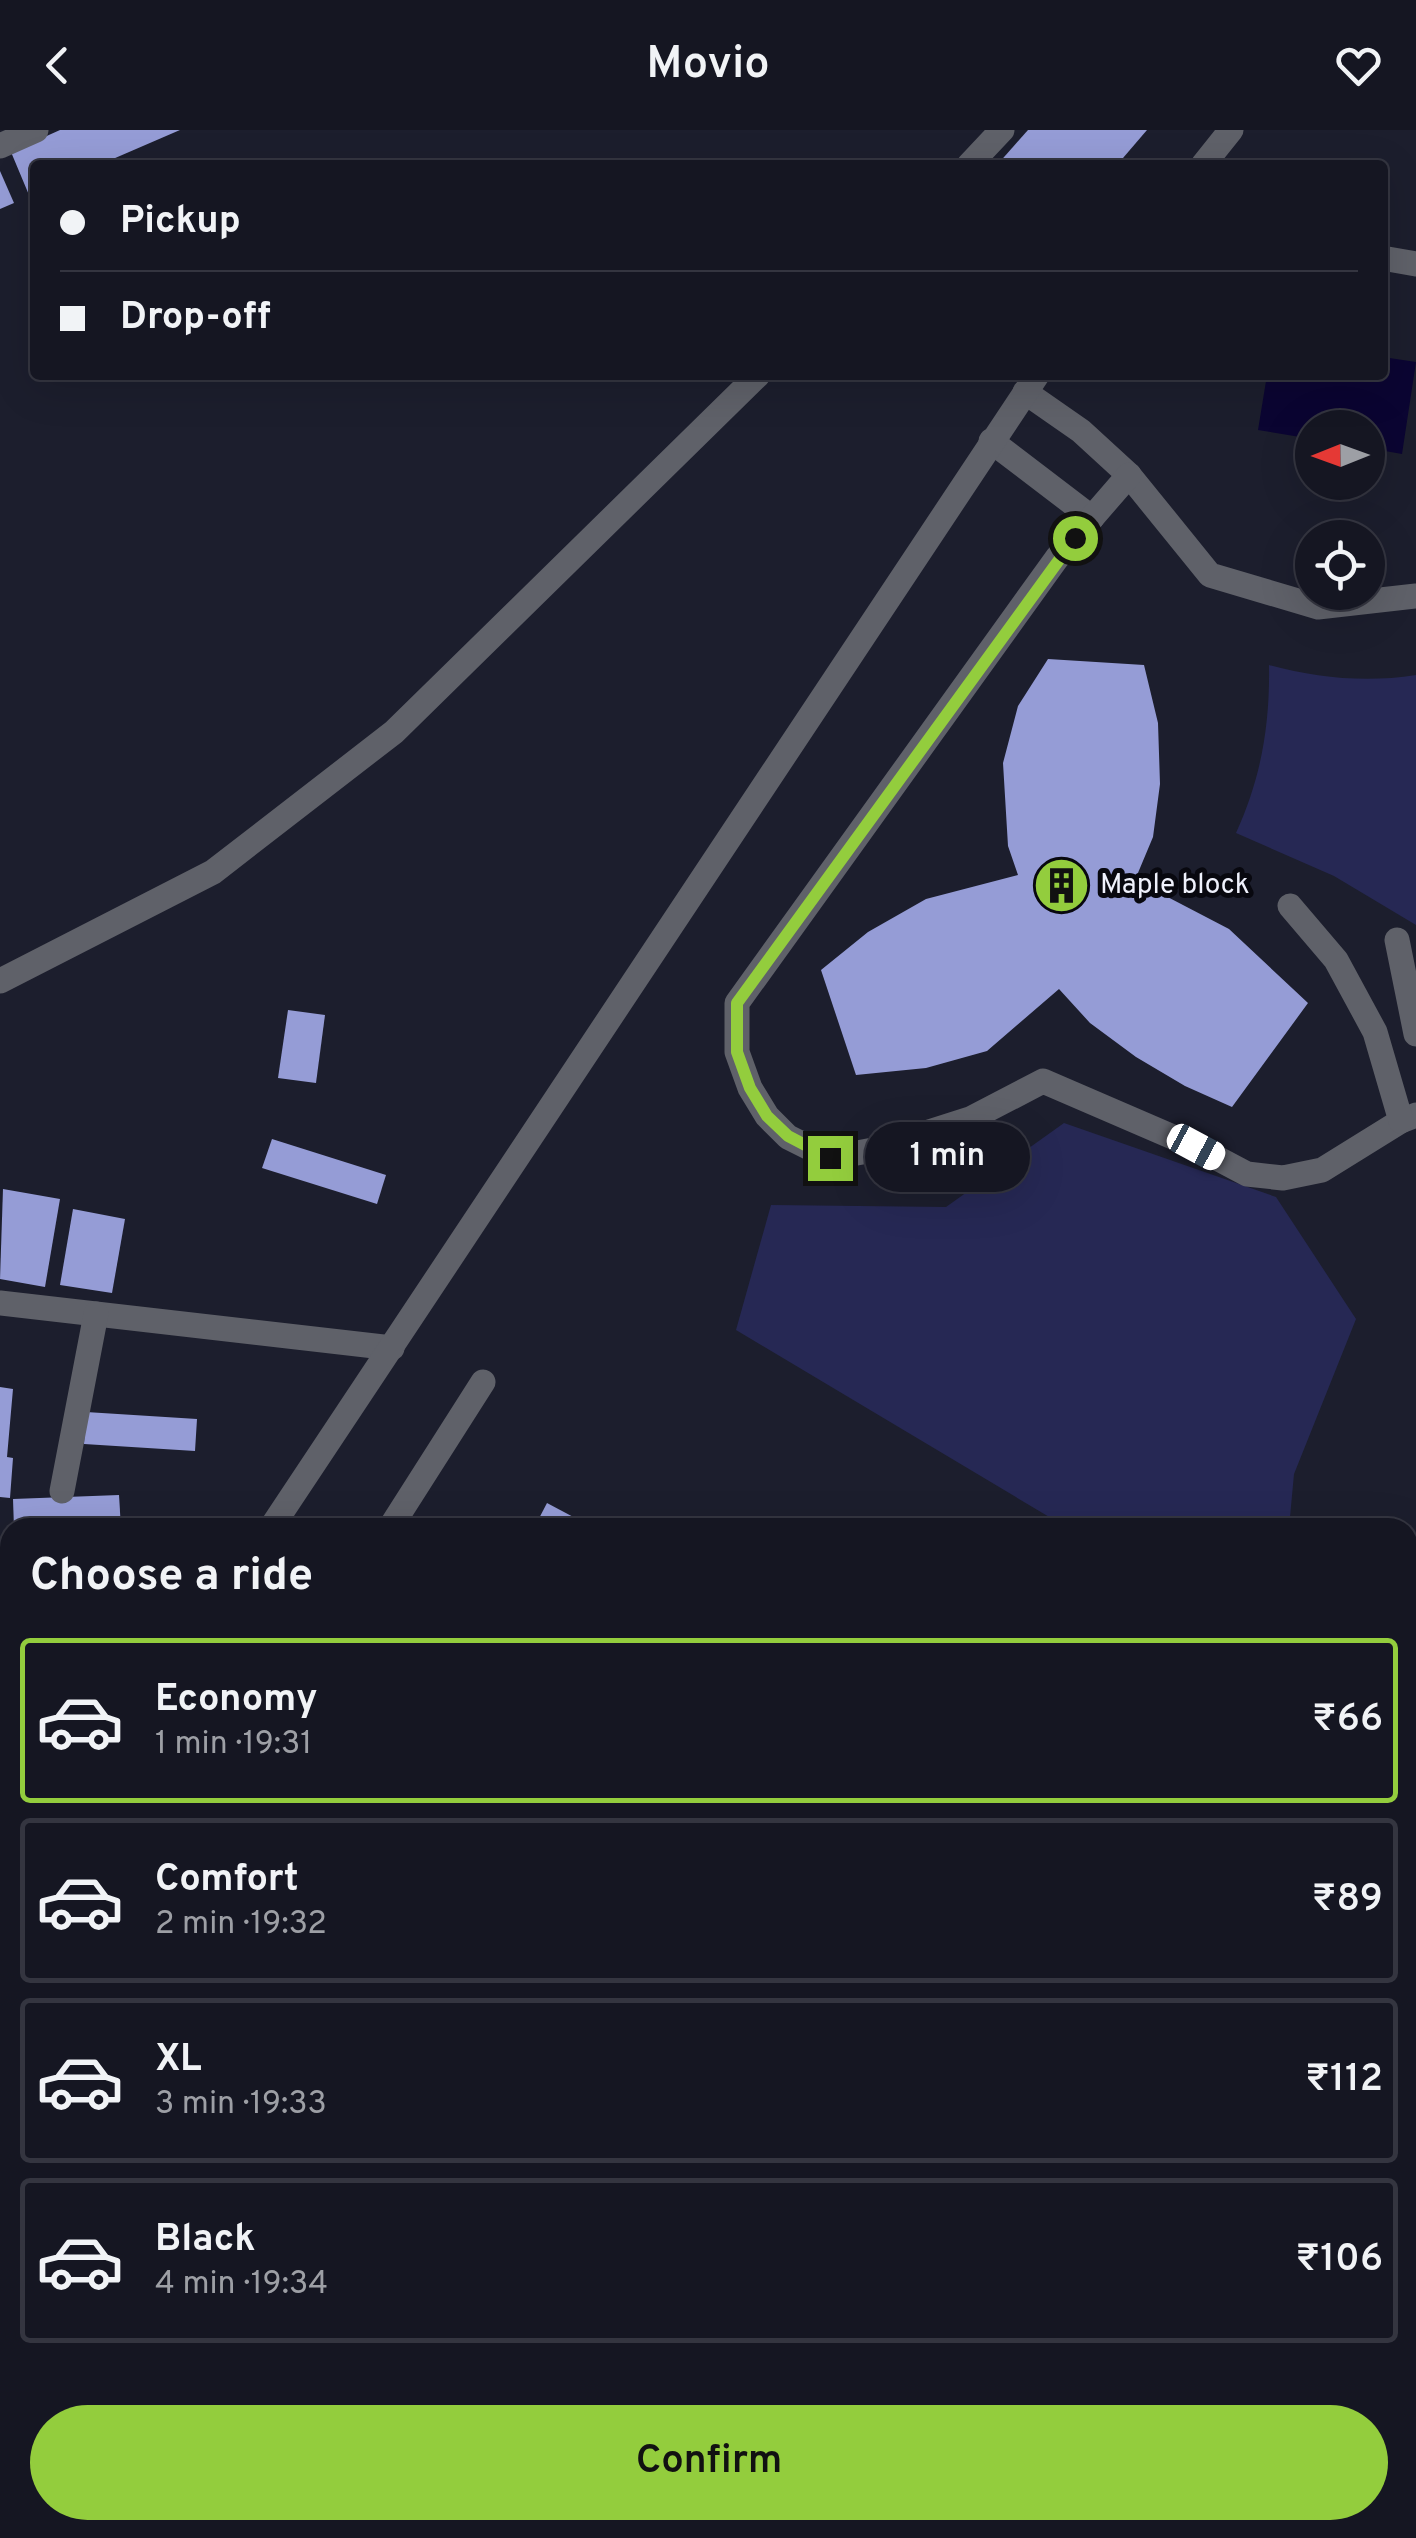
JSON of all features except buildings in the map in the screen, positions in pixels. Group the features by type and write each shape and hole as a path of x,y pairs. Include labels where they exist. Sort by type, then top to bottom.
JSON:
{"street":[{"path":"0,146 36,130"},
{"path":"975,160 1002,130"},
{"path":"1207,160 1230,130"},
{"path":"1388,259 1416,264"},
{"path":"0,981 213,872 394,732 753,380"},
{"path":"278,1518 1031,384 1129,475 1210,575 1318,607 1416,596"},
{"path":"990,442 1092,518"},
{"path":"1129,475 1057,558 737,1003 737,1052 750,1088 767,1116 788,1136 830,1158 874,1150 970,1119 1043,1080 1196,1147 1246,1174 1283,1178 1322,1170 1408,1118 1375,1032 1336,960 1290,906"},
{"path":"1397,940 1416,1034"},
{"path":"0,1303 392,1348"},
{"path":"62,1491 96,1314"},
{"path":"396,1518 483,1382"}],"shaded area":[{"path":"1388,358 1416,362 1402,454 1385,451 1385,410 1295,410 1295,436 1258,430 1266,380 1388,380"},
{"path":"1269,665 1342,678 1416,675 1416,925 1334,876 1236,833 1262,751"},
{"path":"1064,1123 1276,1197 1356,1319 1294,1474 1290,1518 1051,1518 736,1330 771,1205 946,1207"}],"place":[{"name":"Maple block","path":"1061,886"}],"route":[{"path":"830,1158 788,1136 767,1116 750,1088 737,1052 737,1003 1075,538"}]}
